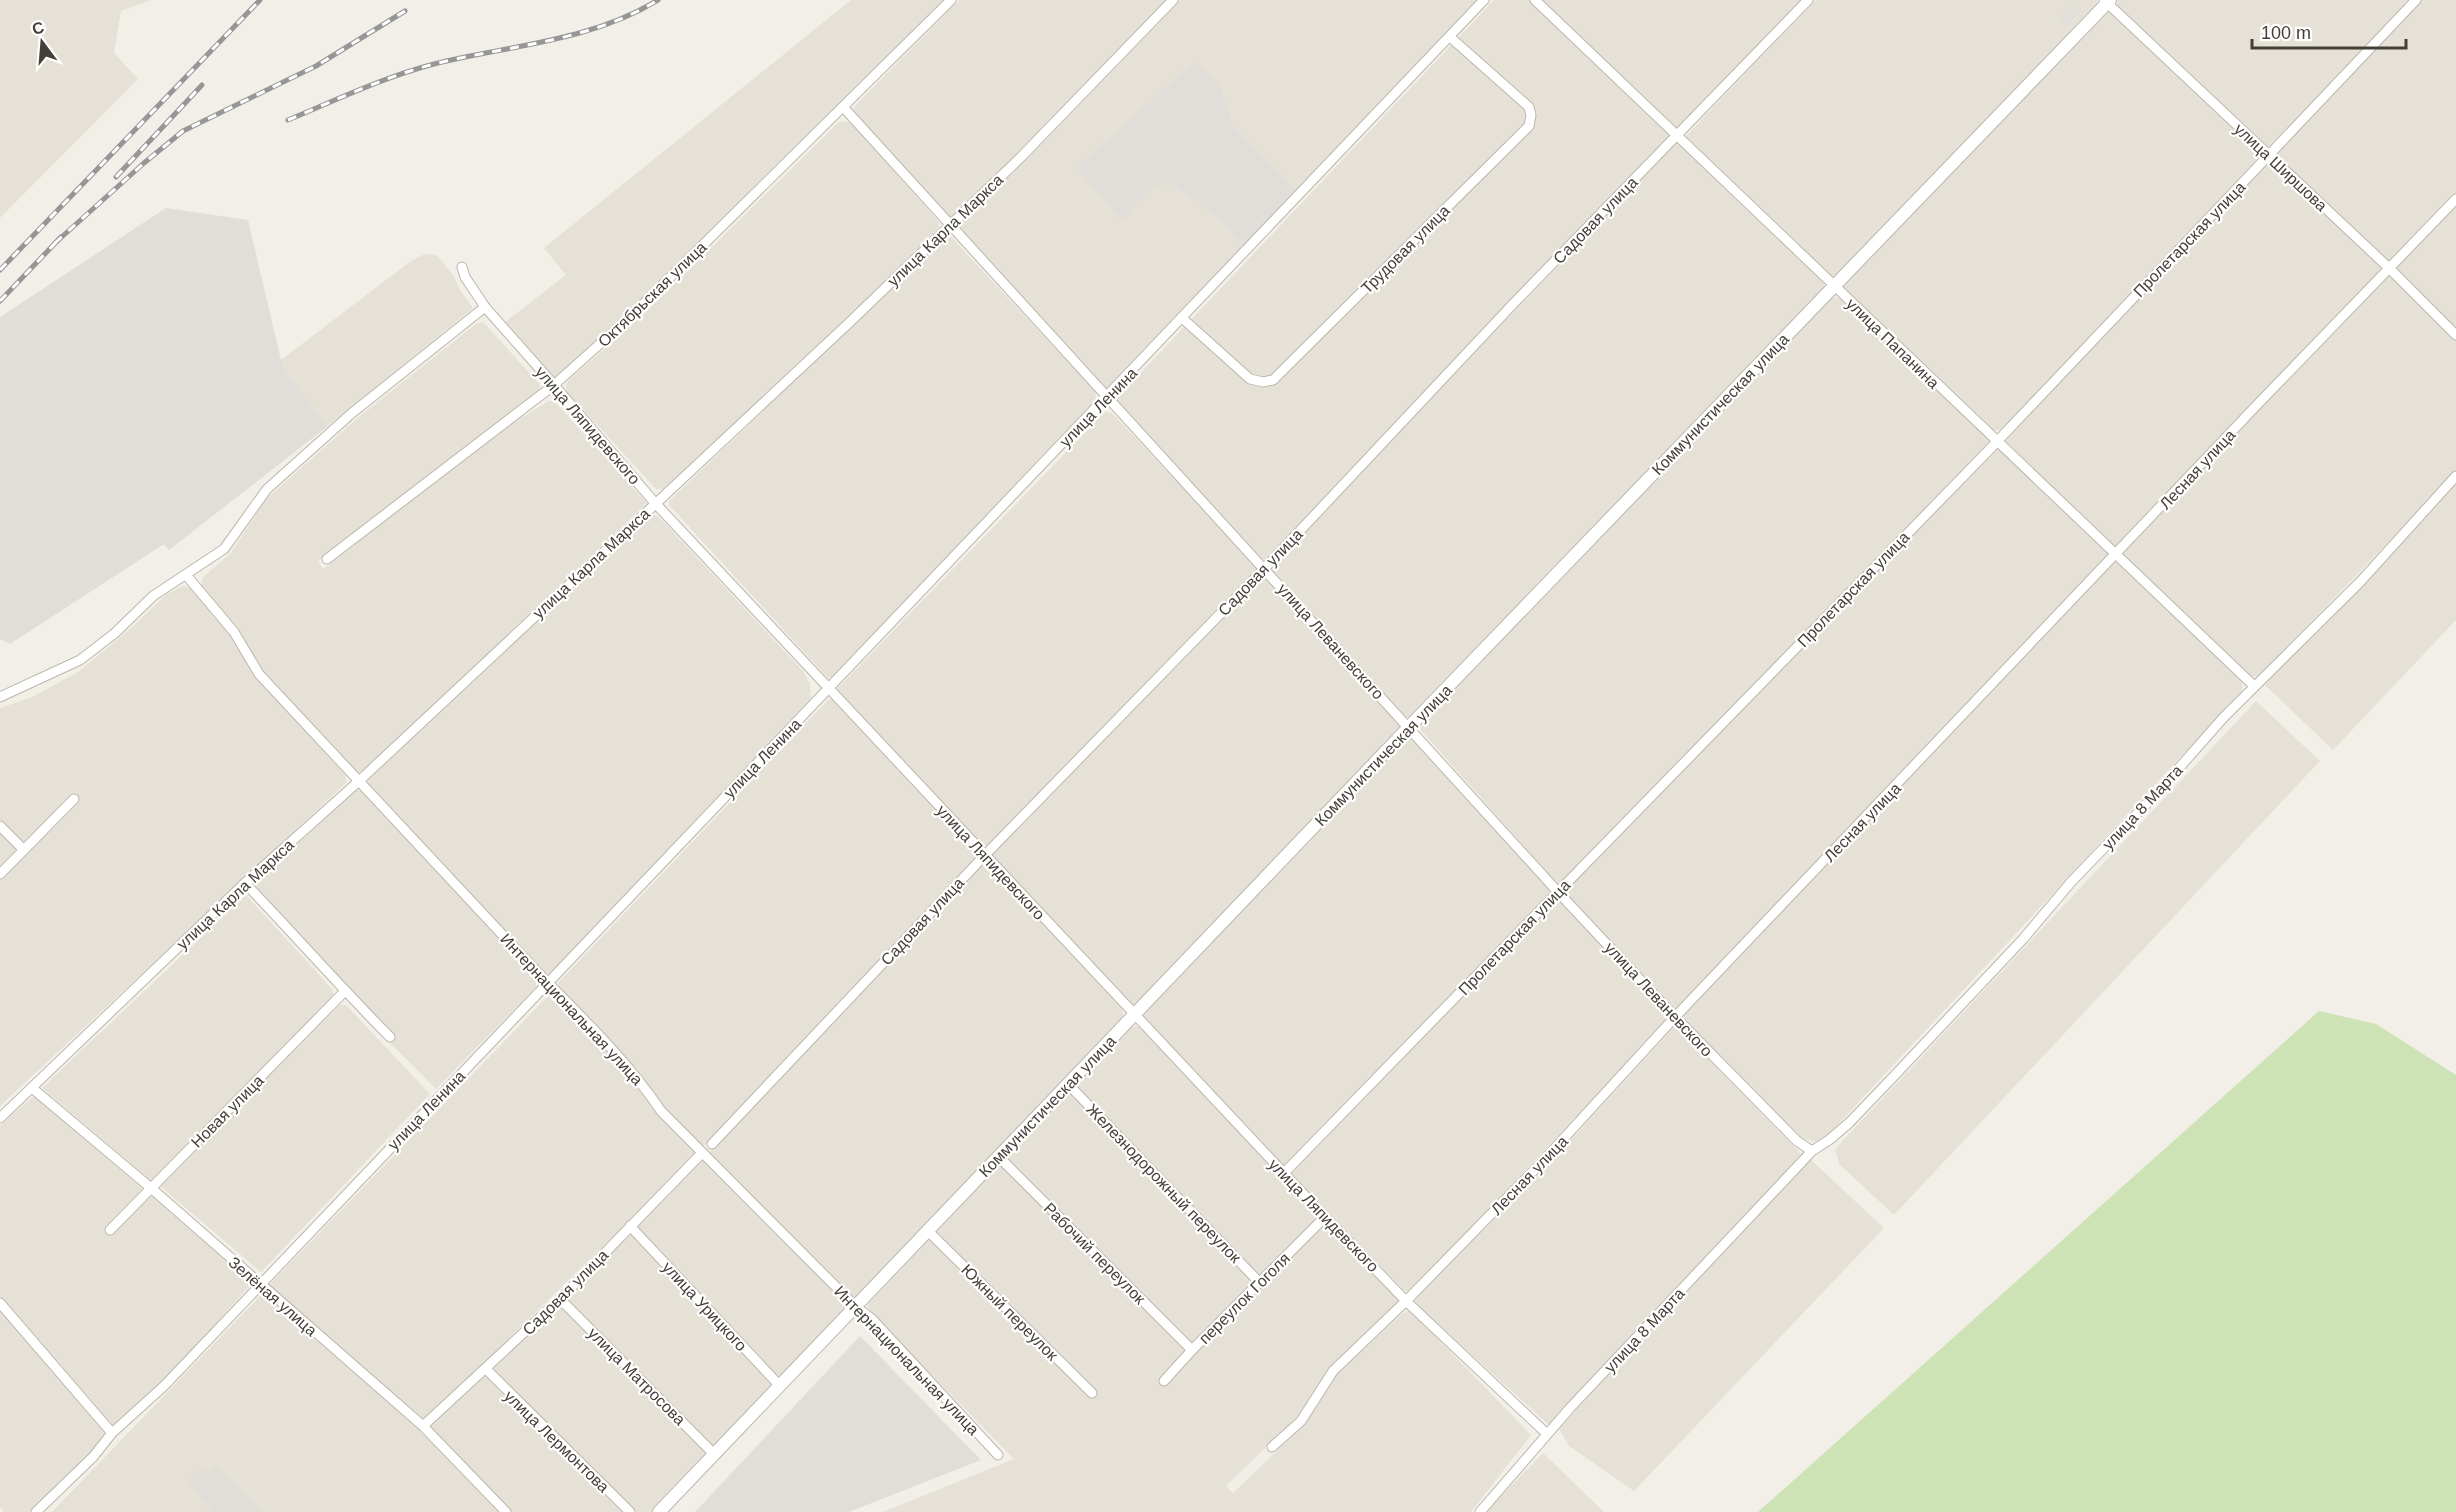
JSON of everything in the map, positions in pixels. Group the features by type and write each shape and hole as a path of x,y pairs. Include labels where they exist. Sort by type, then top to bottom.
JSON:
{"street":[{"name":"Октябрьская улица","path":"327,560 554,385 631,316 951,0"},
{"name":"улица Карла Маркса","path":"0,1118 246,883 359,781 851,321 1022,157 1173,0"},
{"name":"улица Ленина","path":"36,1512 93,1457 112,1433 164,1386 1484,0"},
{"name":"улица Папанина","path":"1535,0 2253,685"},
{"name":"Садовая улица","path":"712,1144 985,855 1264,569 1514,303 1808,0"},
{"name":"Пролетарская улица","path":"1284,1173 1995,441 2416,0"},
{"name":"улица Ширшова","path":"2107,1 2389,268 2456,336"},
{"name":"Коммунистическая улица","path":"659,1512 2107,1"},
{"name":"Трудовая улица","path":"1182,318 1250,379 1263,382 1273,380 1529,126 1530,107 1450,37"},
{"name":"улица Леваневского","path":"844,108 1558,892 1675,1017 1797,1141 1812,1152"},
{"name":"Лесная улица","path":"1272,1447 1301,1421 1333,1371 1406,1301 1543,1161 1675,1017 2456,198"},
{"name":"улица Ляпидевского","path":"462,267 469,285 485,307 655,503 1325,1217 1406,1301 1547,1434"},
{"path":"0,697 80,660 115,633 153,596 224,549 263,493 343,420 485,307"},
{"name":"улица 8 Марта","path":"1480,1512 1547,1434 1812,1152 1829,1140 1895,1075 2015,947 2072,881 2156,794 2253,685 2279,664 2360,582 2456,476"},
{"name":"Интернациональная улица","path":"186,575 234,632 259,674 548,984 635,1073 661,1111 855,1306 880,1328 998,1455"},
{"path":"0,874 74,799"},
{"path":"0,826 23,849"},
{"path":"246,883 327,969 344,992 390,1037"},
{"name":"Новая улица","path":"110,1230 344,992"},
{"name":"Железнодорожный переулок","path":"1068,1084 1260,1282"},
{"name":"Зелёная улица","path":"32,1088 152,1188 423,1426 506,1512"},
{"name":"Садовая улица","path":"423,1426 560,1299 702,1153"},
{"name":"Рабочий переулок","path":"999,1157 1192,1350"},
{"name":"переулок Гоголя","path":"1164,1381 1325,1217"},
{"name":"улица Урицкого","path":"630,1226 780,1386"},
{"name":"Южный переулок","path":"928,1232 1092,1393"},
{"name":"улица Матросова","path":"560,1299 714,1454"},
{"path":"0,1303 112,1433"},
{"name":"улица Лермонтова","path":"486,1369 630,1512"}],"shaded area":[{"path":"0,0 151,0 121,11 114,53 138,79 0,218"},
{"path":"851,0 947,0 629,312 555,378 505,322 566,275 544,248"},
{"path":"959,0 1170,0 1020,156 950,218 855,114 854,110 856,105"},
{"path":"1180,0 1477,0 1296,190 1235,128 1219,83 1121,220 1151,189 1170,183 1218,218 1243,246 1106,389 1102,388 959,229 959,225 1032,154"},
{"path":"1494,0 1529,0 1672,136 1268,559 1261,560 1116,401 1117,398"},
{"path":"1542,0 1801,0 1683,126 1676,130"},
{"path":"1815,0 2097,0 2097,3 1834,279 1685,137"},
{"path":"2118,0 2413,0 2269,151 2119,9"},
{"path":"2420,0 2456,0 2456,194 2394,260 2388,262 2276,154"},
{"path":"2074,4 2081,11 2066,26 2059,20"},
{"path":"2109,11 2261,153 2262,158 2004,429 1993,431 1842,288"},
{"path":"1195,61 1219,83 1235,128 1296,190 1243,246 1218,218 1170,183 1151,189 1122,220 1076,168"},
{"path":"839,122 851,123 939,222 939,228 847,319 664,489 656,489 568,393 566,386 568,381 645,313"},
{"path":"1676,143 1680,144 1823,282 1825,289 1411,717 1406,717 1271,572 1270,566"},
{"path":"2265,163 2271,163 2383,268 2118,547 2114,546 2003,442 2002,438"},
{"path":"2456,206 2456,330 2396,269 2396,266"},
{"path":"166,208 248,220 281,360 286,372 328,426 169,550 164,544 10,644 0,639 0,317"},
{"path":"951,237 1095,391 1097,401 832,677 828,678 669,505 669,501 941,241"},
{"path":"431,254 438,256 455,278 458,287 473,308 328,426 286,372 281,360 411,261"},
{"path":"2387,276 2392,277 2456,341 2456,471 2261,675 2250,677 2123,556 2123,553"},
{"path":"1831,298 1839,298 1987,436 1990,444 1562,883 1556,882 1418,727"},
{"path":"483,322 540,385 540,390 318,561 323,569 508,426 549,401 554,401 647,503 363,771 358,772 264,673 203,590 201,584 203,577 230,554 265,501 274,492 360,416 476,324"},
{"path":"1105,412 1112,413 1255,565 1257,571 988,846 981,846 835,691"},
{"path":"1996,445 2107,551 2108,557 1677,1009 1672,1009 1566,894 1565,889"},
{"path":"2456,484 2456,620 2333,750 2265,685"},
{"path":"649,516 659,517 802,670 810,684 811,698 552,972 547,974 543,973 369,785 368,780"},
{"path":"2113,561 2117,561 2239,678 2242,691 1829,1134 1817,1142 1801,1138 1687,1023 1684,1018 1685,1012"},
{"path":"1263,576 1400,723 1401,727 1136,1006 1131,1005 991,857 992,853"},
{"path":"182,586 192,588 236,643 250,670 345,775 347,782 0,1106 0,708 32,697 78,672 130,629 166,595"},
{"path":"829,699 833,700 974,851 977,858 701,1149 662,1107 638,1070 559,988 558,983"},
{"path":"2256,701 2320,761 1894,1215 1839,1164 1835,1149"},
{"path":"1408,737 1412,737 1552,893 1285,1168 1146,1020 1144,1014"},
{"path":"362,791 536,978 536,987 436,1089 389,1042 393,1036 348,991 328,964 254,885 353,792"},
{"path":"983,864 988,864 1121,1006 1124,1018 857,1297 852,1296 708,1153"},
{"path":"246,895 332,989 334,995 152,1181 42,1088"},
{"path":"1559,899 1668,1015 1668,1019 1415,1287 1406,1292 1290,1173"},
{"path":"549,995 631,1074 698,1153 429,1417 423,1418 271,1289 270,1284"},
{"path":"340,1005 346,1005 430,1094 261,1272 160,1186"},
{"path":"1676,1025 1802,1155 1549,1425 1416,1304 1415,1299 1549,1164"},
{"path":"1137,1026 1399,1299 1330,1370 1296,1418 1226,1486 1233,1493 1305,1424 1338,1373 1402,1314 1410,1310 1531,1435 1471,1512 883,1512 1014,1459 869,1311 868,1304 1130,1028"},
{"path":"34,1096 249,1280 250,1285 181,1363 118,1424 113,1426 0,1297 0,1126"},
{"path":"1809,1158 1884,1228 1634,1491 1569,1446 1559,1429"},
{"path":"703,1159 845,1302 847,1311 655,1512 512,1512 434,1433 430,1424 570,1297"},
{"path":"260,1296 265,1296 415,1426 501,1512 52,1512"},
{"path":"0,1307 105,1432 103,1440 29,1512 4,1512 0,1507"},
{"path":"860,1336 981,1460 849,1512 695,1512"},
{"path":"1543,1453 1604,1512 1486,1512"},
{"path":"217,1465 264,1512 213,1512 187,1480 202,1468 207,1474"}],"green space":[{"path":"2319,1011 2376,1024 2456,1075 2456,1512 1758,1512"}],"railway":[{"path":"0,270 260,0"},
{"path":"288,120 360,89 415,69 577,34 632,14 658,0"},
{"path":"55,243 183,131 316,66 405,11"},
{"path":"116,177 202,85"},
{"path":"0,301 61,237"}]}
